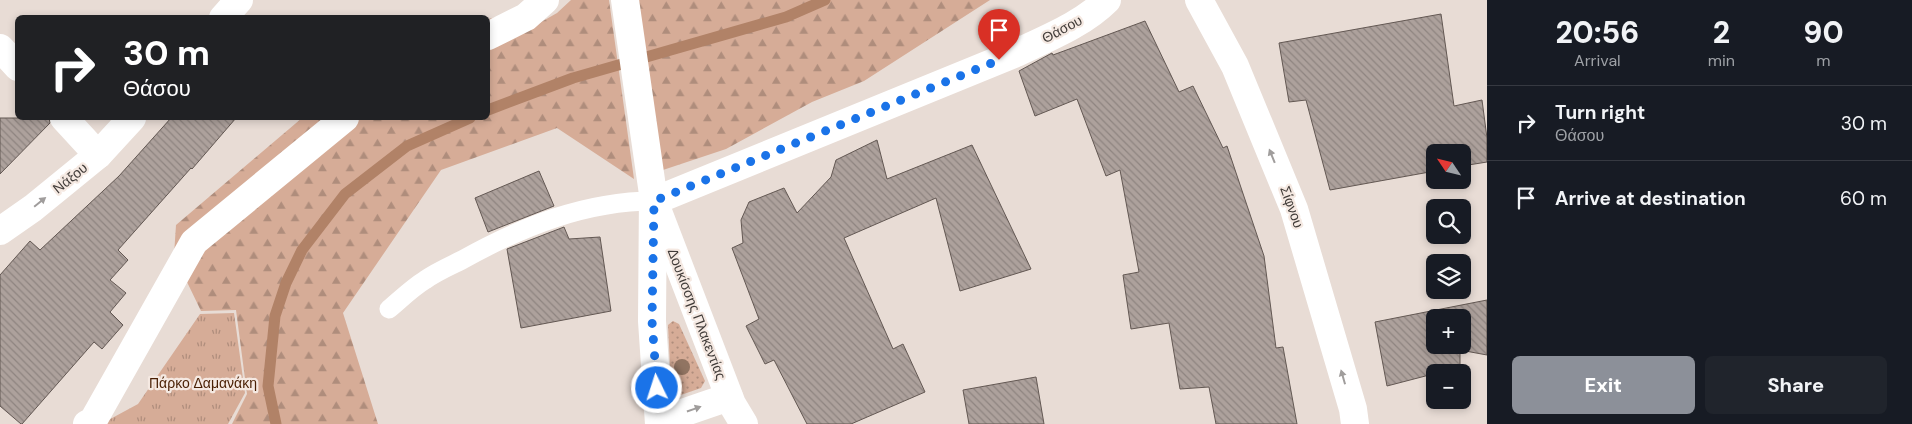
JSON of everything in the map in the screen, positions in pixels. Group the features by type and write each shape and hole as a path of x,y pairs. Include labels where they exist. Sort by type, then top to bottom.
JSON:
{"street":[{"path":"226,15 238,0"},
{"path":"490,35 526,17 545,0"},
{"path":"625,0 653,198 652,321 659,423 729,397"},
{"name":"Θάσου","path":"653,198 1014,54 1054,35 1096,11 1107,0"},
{"name":"Σίφνου","path":"1199,0 1235,66 1294,209 1353,409 1355,424"},
{"path":"0,48 15,64"},
{"path":"66,120 98,155"},
{"name":"Νάξου","path":"0,231 33,208 98,155 130,120"},
{"path":"87,424 93,421 194,242 343,120"},
{"name":"Δουκίσσης Πλακεντίας","path":"653,198 729,397 744,424"}],"lane":[{"path":"389,309 425,280 491,244 546,220 601,205 653,198"}],"green space":[{"path":"571,0 609,0 634,179 557,128 441,170 343,313 378,424 232,424 247,394 236,310 201,311 174,255 176,225 300,120 490,120 490,19 511,14 527,30 557,13"},
{"path":"635,0 990,0 864,81 812,102 726,149 657,172"},
{"name":"Πάρκο Δαμανάκη","path":"234,313 245,393 228,424 101,424 138,404 200,314"},
{"path":"673,321 679,324 705,381 701,388 678,396 671,386 668,325"}],"building":[{"path":"1441,14 1454,106 1482,100 1487,138 1487,162 1471,165 1471,144 1426,144 1426,173 1330,190 1306,100 1289,102 1279,43"},
{"path":"1145,21 1179,92 1193,86 1223,148 1227,146 1264,256 1276,348 1283,347 1297,424 1216,424 1209,387 1180,389 1169,323 1131,329 1123,275 1139,272 1120,170 1106,176 1077,99 1035,116 1019,71 1052,53 1053,55"},
{"path":"0,118 49,120 50,123 0,174"},
{"path":"169,120 234,120 118,250 128,260 110,280 126,293 110,312 123,325 102,349 94,342 21,424 0,406 0,275 30,241 40,250 119,176"},
{"path":"877,140 887,179 972,145 1031,269 960,291 936,198 844,238 893,349 903,344 925,392 851,424 807,424 774,360 765,364 746,326 759,319 732,248 743,243 741,220 749,202 784,188 797,213 831,177 836,160"},
{"path":"539,171 554,206 488,232 475,198"},
{"path":"564,227 569,239 600,237 611,311 521,328 507,249"},
{"path":"1487,300 1487,355 1471,352 1471,309 1441,309"},
{"path":"1426,312 1426,354 1460,354 1460,364 1426,364 1426,376 1387,386 1375,322"},
{"path":"1036,377 1044,424 969,424 963,390"}],"waterway":[{"path":"490,109 573,78 786,17 825,0"},
{"path":"276,424 268,386 275,316 286,283 302,250 345,194 407,146 466,120"}],"route":[{"path":"657,388 652,321 654,201 999,60"}]}
